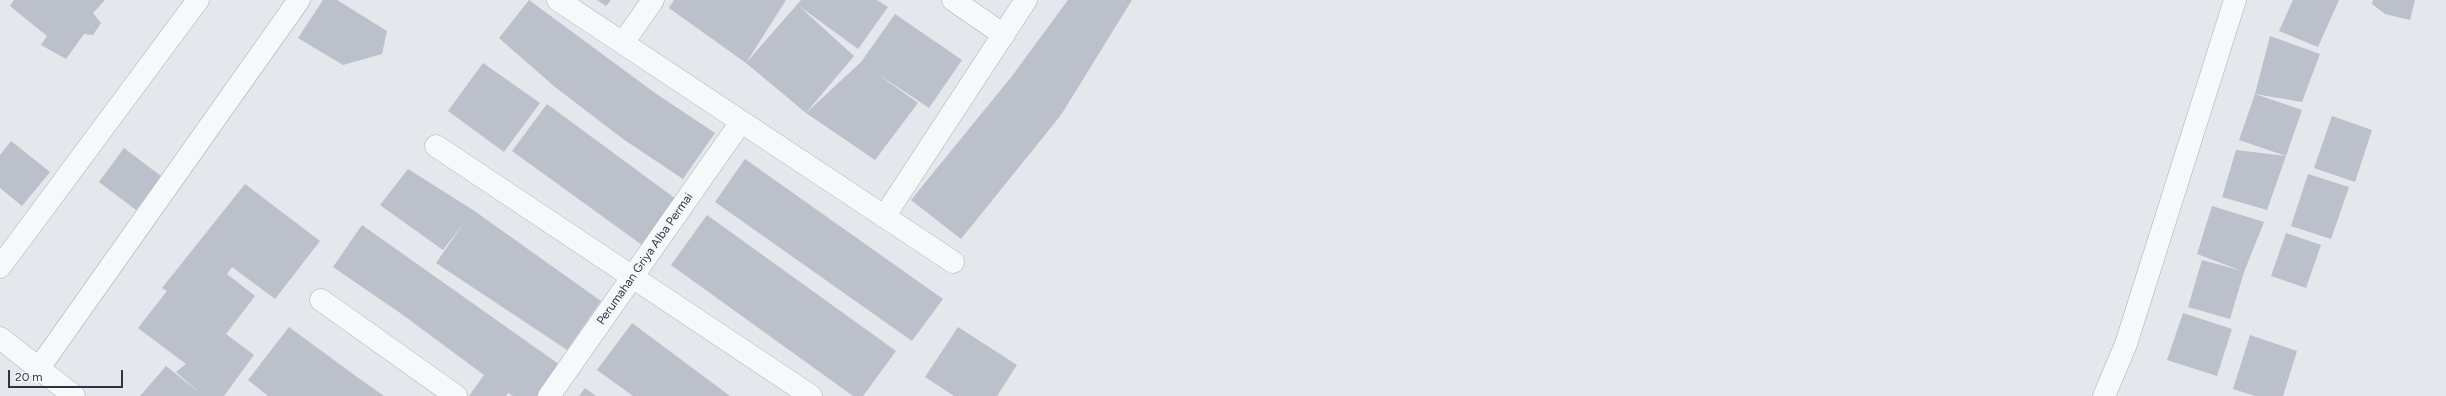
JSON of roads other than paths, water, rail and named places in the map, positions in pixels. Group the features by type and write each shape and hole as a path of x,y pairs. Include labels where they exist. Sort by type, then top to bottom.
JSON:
{"street":[{"path":"0,267 198,0"},
{"path":"39,368 299,0"},
{"path":"558,0 953,262"},
{"path":"623,44 653,0"},
{"path":"953,0 1004,35"},
{"path":"884,217 1026,0"},
{"path":"2104,396 2126,344 2235,0"},
{"name":"Perumahan Griya Alba Permai","path":"549,396 741,122"},
{"path":"436,146 811,396"},
{"path":"321,300 456,396"},
{"path":"0,338 74,396"}]}
